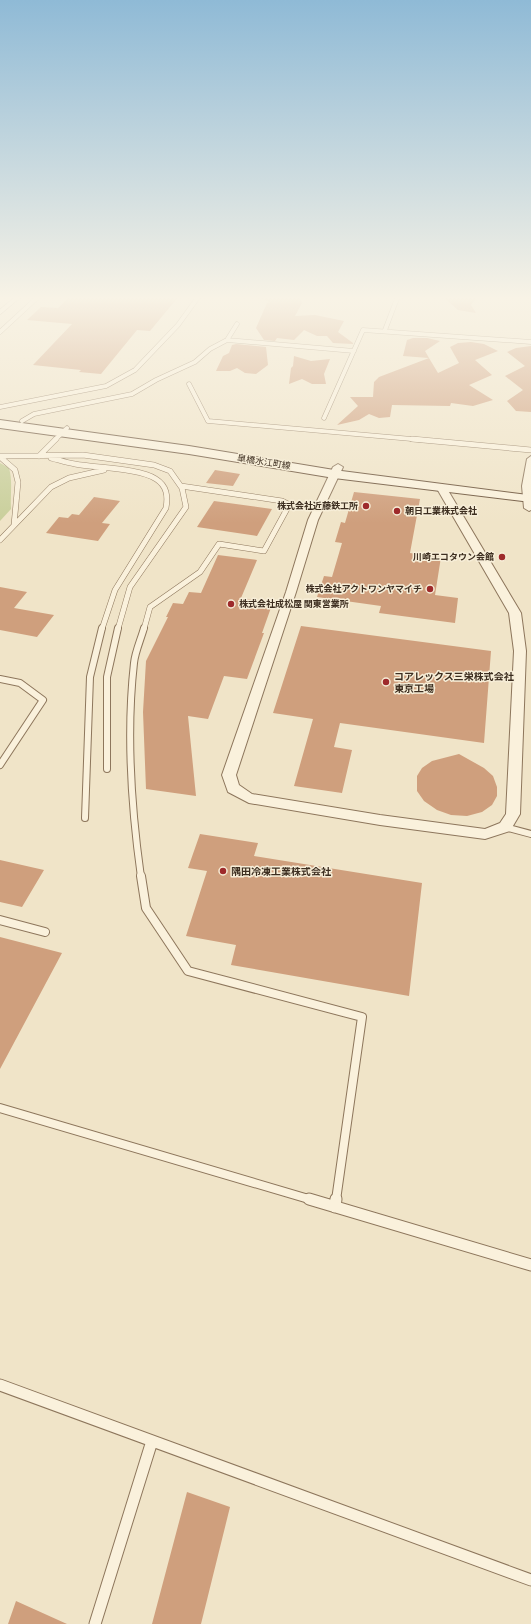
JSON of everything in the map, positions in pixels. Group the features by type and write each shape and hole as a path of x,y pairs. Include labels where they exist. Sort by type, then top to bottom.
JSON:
{"street":[{"name":"皐橋水江町線","path":"0,418 189,450 528,498"},
{"name":"皐橋水江町線","path":"0,424 64,430"},
{"path":"528,498 531,459"},
{"name":"皐橋水江町線","path":"336,470 441,487 528,498"},
{"path":"336,470 312,520 291,592 229,775 232,788 249,798 380,820 485,834 505,827 513,814 520,651 515,613 441,487"}],"lane":[{"path":"0,407 106,386 133,372"},
{"path":"22,421 34,414 132,394 173,372"},
{"path":"324,418 345,372"},
{"path":"188,384 208,421 531,450"},
{"path":"39,456 64,430"},
{"path":"0,456 83,455 154,465 170,471 181,486 186,507 130,587 117,633 107,677 107,769"},
{"path":"0,456 15,470 18,482 14,525"},
{"path":"39,456 74,464 142,473 155,478 162,484 168,498 166,508 115,590 100,634 90,677 85,818"},
{"path":"0,540 51,487 80,475 112,469"},
{"path":"181,486 282,502 288,504 288,507 264,551 219,544 200,572 150,607 134,662 130,743 134,826 146,908 188,971 362,1017 335,1207"},
{"path":"0,679 20,683 43,700 0,765"},
{"path":"505,827 531,834"},
{"path":"0,920 45,932"},
{"path":"0,1108 531,1265"},
{"path":"0,1385 531,1580"},
{"path":"95,1624 152,1441"}],"green space":[{"path":"0,463 9,468 11,483 11,509 0,521"}],"building":[{"path":"79,372 103,372 101,374"},
{"path":"243,372 259,372 256,374"},
{"path":"291,372 325,372 326,384 312,384 302,379 289,384"},
{"path":"393,372 438,373 488,372 492,375 469,385 493,400 473,406 451,403 450,406 392,405 390,417 379,418 369,414 359,420 337,425 358,406 350,397 373,397 374,382 379,377"},
{"path":"513,372 531,372 531,412 516,411 507,401 523,390 505,376"},
{"path":"215,470 240,474 233,486 206,483"},
{"path":"354,492 420,499 410,553 441,557 435,595 458,598 455,623 379,613 381,606 317,597 324,576 332,577 342,543 335,542 341,522 345,523"},
{"path":"94,497 120,501 102,523 110,524 98,541 46,533 59,517 68,518 72,514 79,515"},
{"path":"214,501 272,509 257,536 197,527"},
{"path":"218,555 257,560 241,598 273,602 262,633 264,633 247,679 224,676 208,719 188,716 196,796 146,789 143,712 146,661 168,617 166,617 173,603 183,604 189,592 201,593"},
{"path":"0,587 27,592 14,608 54,615 37,637 0,630"},
{"name":"コアレックス三栄株式会社 東京工場","path":"301,626 491,651 484,743 340,723 334,747 352,750 342,793 294,786 313,719 273,713"},
{"path":"459,754 484,768 493,776 497,787 497,796 492,805 482,812 467,816 451,815 437,810 424,801 417,791 417,776 422,768 432,761"},
{"path":"200,834 258,843 254,856 422,883 409,996 231,965 236,945 186,936 207,871 188,868"},
{"path":"0,860 44,870 22,907 0,902"},
{"path":"0,937 62,953 0,1069"},
{"path":"187,1492 230,1507 201,1624 152,1624"},
{"path":"16,1601 67,1624 8,1624"}],"place":[{"name":"株式会社近藤鉄工所","path":"366,506"},
{"name":"朝日工業株式会社","path":"397,511"},
{"name":"川崎エコタウン会館","path":"502,557"},
{"name":"株式会社アクトワンヤマイチ","path":"430,589"},
{"name":"株式会社成松屋 関東営業所","path":"231,604"},
{"name":"コアレックス三栄株式会社 東京工場","path":"386,682"},
{"name":"隅田冷凍工業株式会社","path":"223,871"}]}
